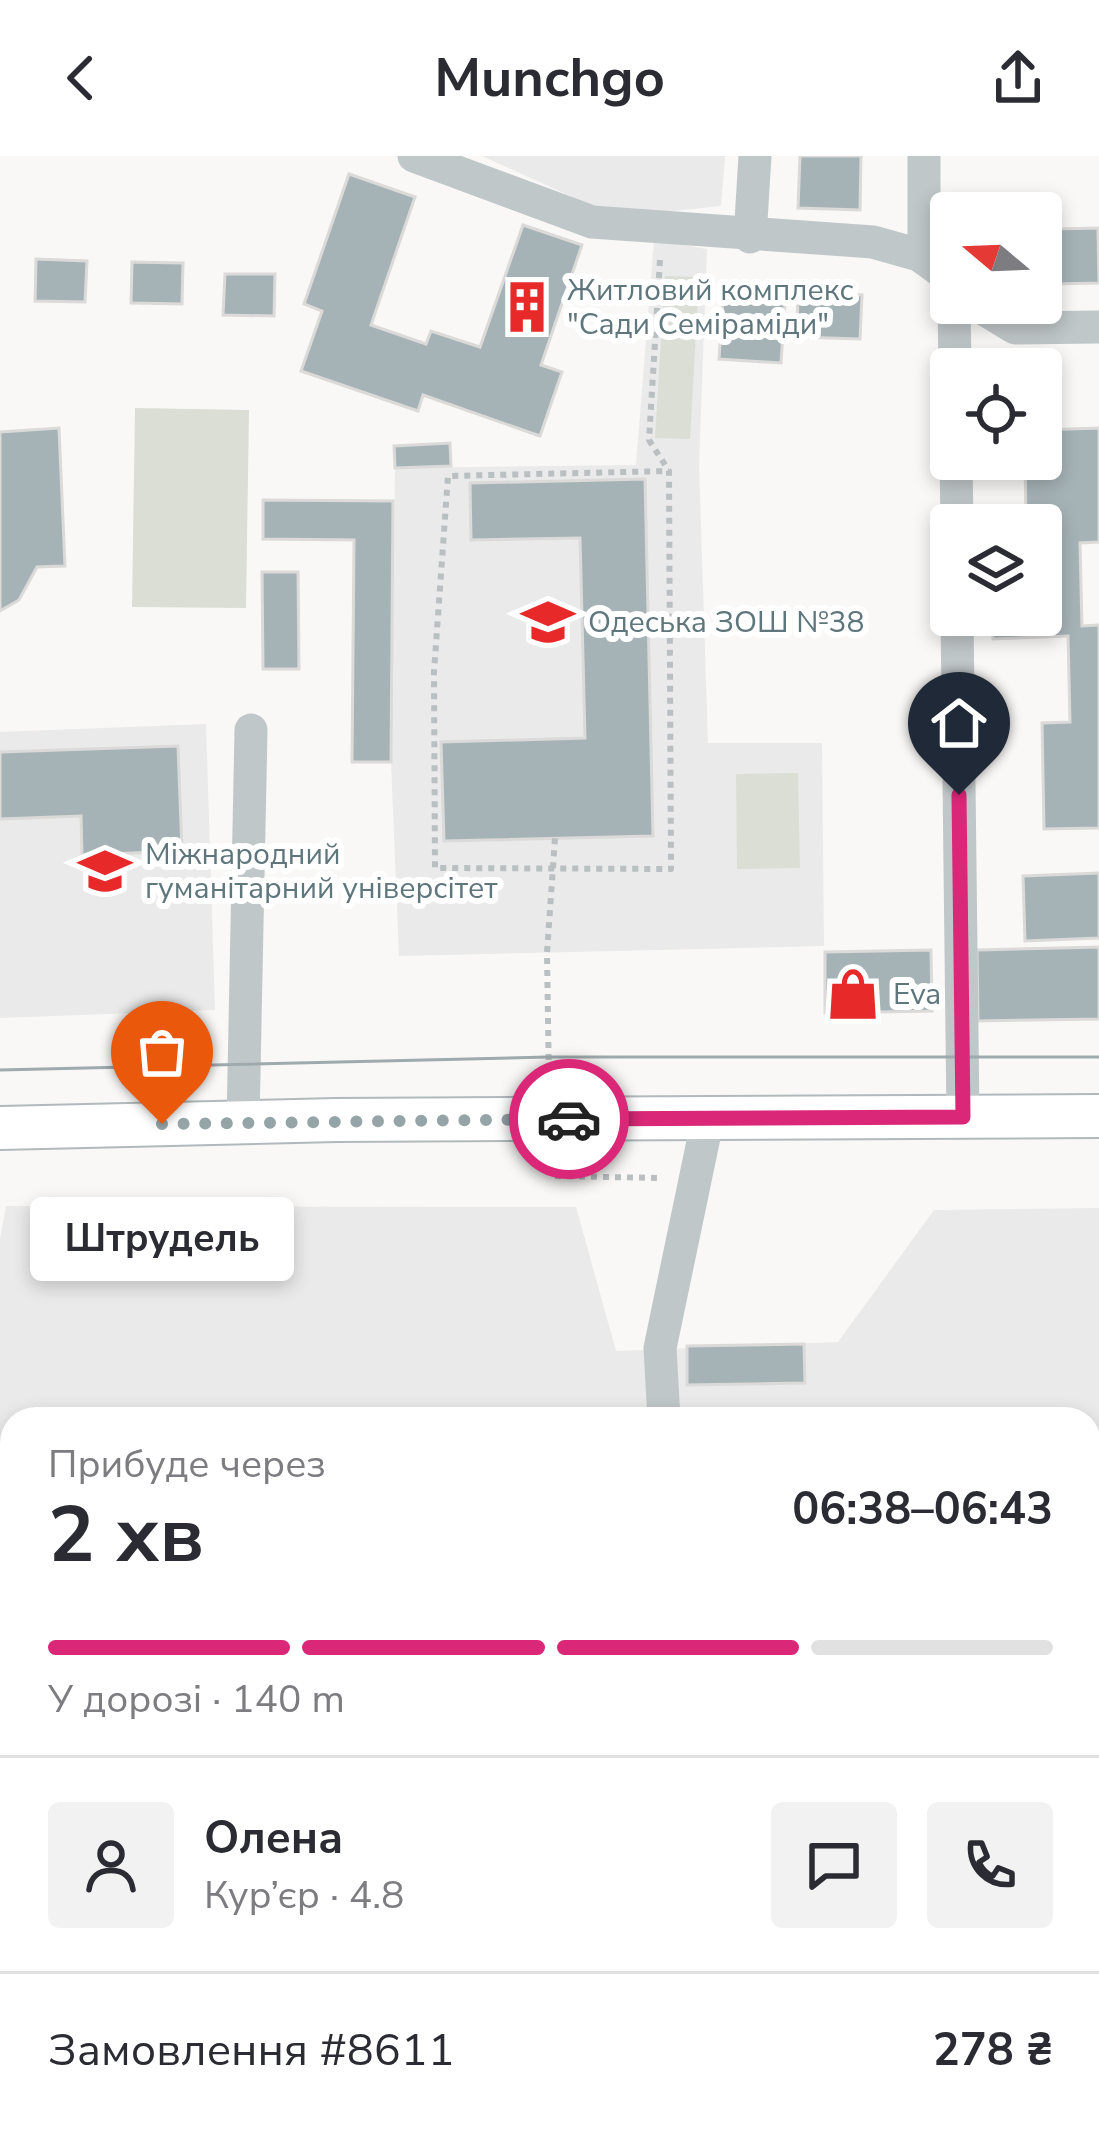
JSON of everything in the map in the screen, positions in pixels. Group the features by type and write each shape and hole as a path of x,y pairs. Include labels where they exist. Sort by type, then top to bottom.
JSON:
{"main road":[{"path":"0,1128 1099,1116"}],"street":[{"path":"414,156 592,222 750,237 873,242 930,265"},
{"path":"750,237 755,156"},
{"path":"924,156 930,204"},
{"path":"1008,324 1015,328 1099,327"},
{"path":"958,636 963,1117"},
{"path":"243,1122 251,730"},
{"path":"663,1407 660,1348 708,1118"}],"path":[{"path":"669,471 448,476 434,672 435,868 552,873 671,869 669,471 649,440 661,241 677,227"},
{"path":"555,838 547,953 550,1176 696,1178"}],"shaded area":[{"path":"482,156 725,156 721,206 656,213 590,205"},
{"name":"Одеська ЗОШ №38","path":"654,240 707,249 699,464 708,743 822,743 824,946 399,956 391,762 395,468 636,465"},
{"path":"665,276 699,277 690,439 655,438"},
{"path":"135,408 249,410 246,608 132,607"},
{"name":"Міжнародний гуманітарний універсітет","path":"206,724 215,1010 0,1018 0,732"},
{"path":"798,773 800,868 737,869 736,774"},
{"path":"6,1206 576,1207 616,1351 838,1342 934,1210 1099,1208 1099,1407 0,1407 0,1239"}],"building":[{"path":"800,156 861,156 860,210 798,208"},
{"name":"Житловий комплекс \"Сади Семіраміди\"","path":"349,174 415,197 371,325 426,344 431,331 480,347 523,225 582,245 541,365 562,372 540,436 423,395 418,411 301,371 322,311 304,304"},
{"path":"1098,228 1099,283 1062,284 1062,229"},
{"path":"36,259 87,261 85,302 35,301"},
{"path":"132,262 183,263 182,304 131,303"},
{"path":"225,274 275,274 274,316 223,315"},
{"path":"798,293 862,295 860,339 797,337"},
{"path":"723,299 785,304 781,363 719,359"},
{"path":"59,428 65,566 37,567 19,600 0,611 0,432"},
{"path":"1099,428 1099,542 1080,543 1082,626 1099,625 1099,828 1044,829 1042,723 1070,722 1068,636 993,639 1062,636 1062,504 1026,504 1025,480 1062,480 1062,429"},
{"path":"450,443 451,466 395,468 394,446"},
{"path":"645,479 653,836 444,841 441,742 585,738 580,538 471,540 470,483"},
{"path":"263,500 393,501 391,762 352,762 354,540 263,539"},
{"path":"262,572 298,572 299,669 263,669"},
{"path":"178,746 182,851 82,855 81,816 0,819 0,752"},
{"path":"1099,873 1099,938 1025,941 1023,876"},
{"path":"1099,947 1099,1019 978,1021 977,950"},
{"path":"931,950 932,1011 825,1013 825,952"},
{"path":"804,1344 805,1383 687,1385 687,1346"}],"tram line":[{"path":"0,1070 548,1057 1099,1057"}],"way so far":[{"path":"162,1124 569,1119"}],"place":[{"name":"Житловий комплекс \"Сади Семіраміди\"","path":"527,307"},
{"name":"Одеська ЗОШ №38","path":"548,622"},
{"name":"Міжнародний гуманітарний універсітет","path":"105,871"},
{"name":"Eva","path":"853,994"},
{"name":"Штрудель","path":"162,1124"}],"route":[{"path":"569,1119 963,1117 959,795"}]}
